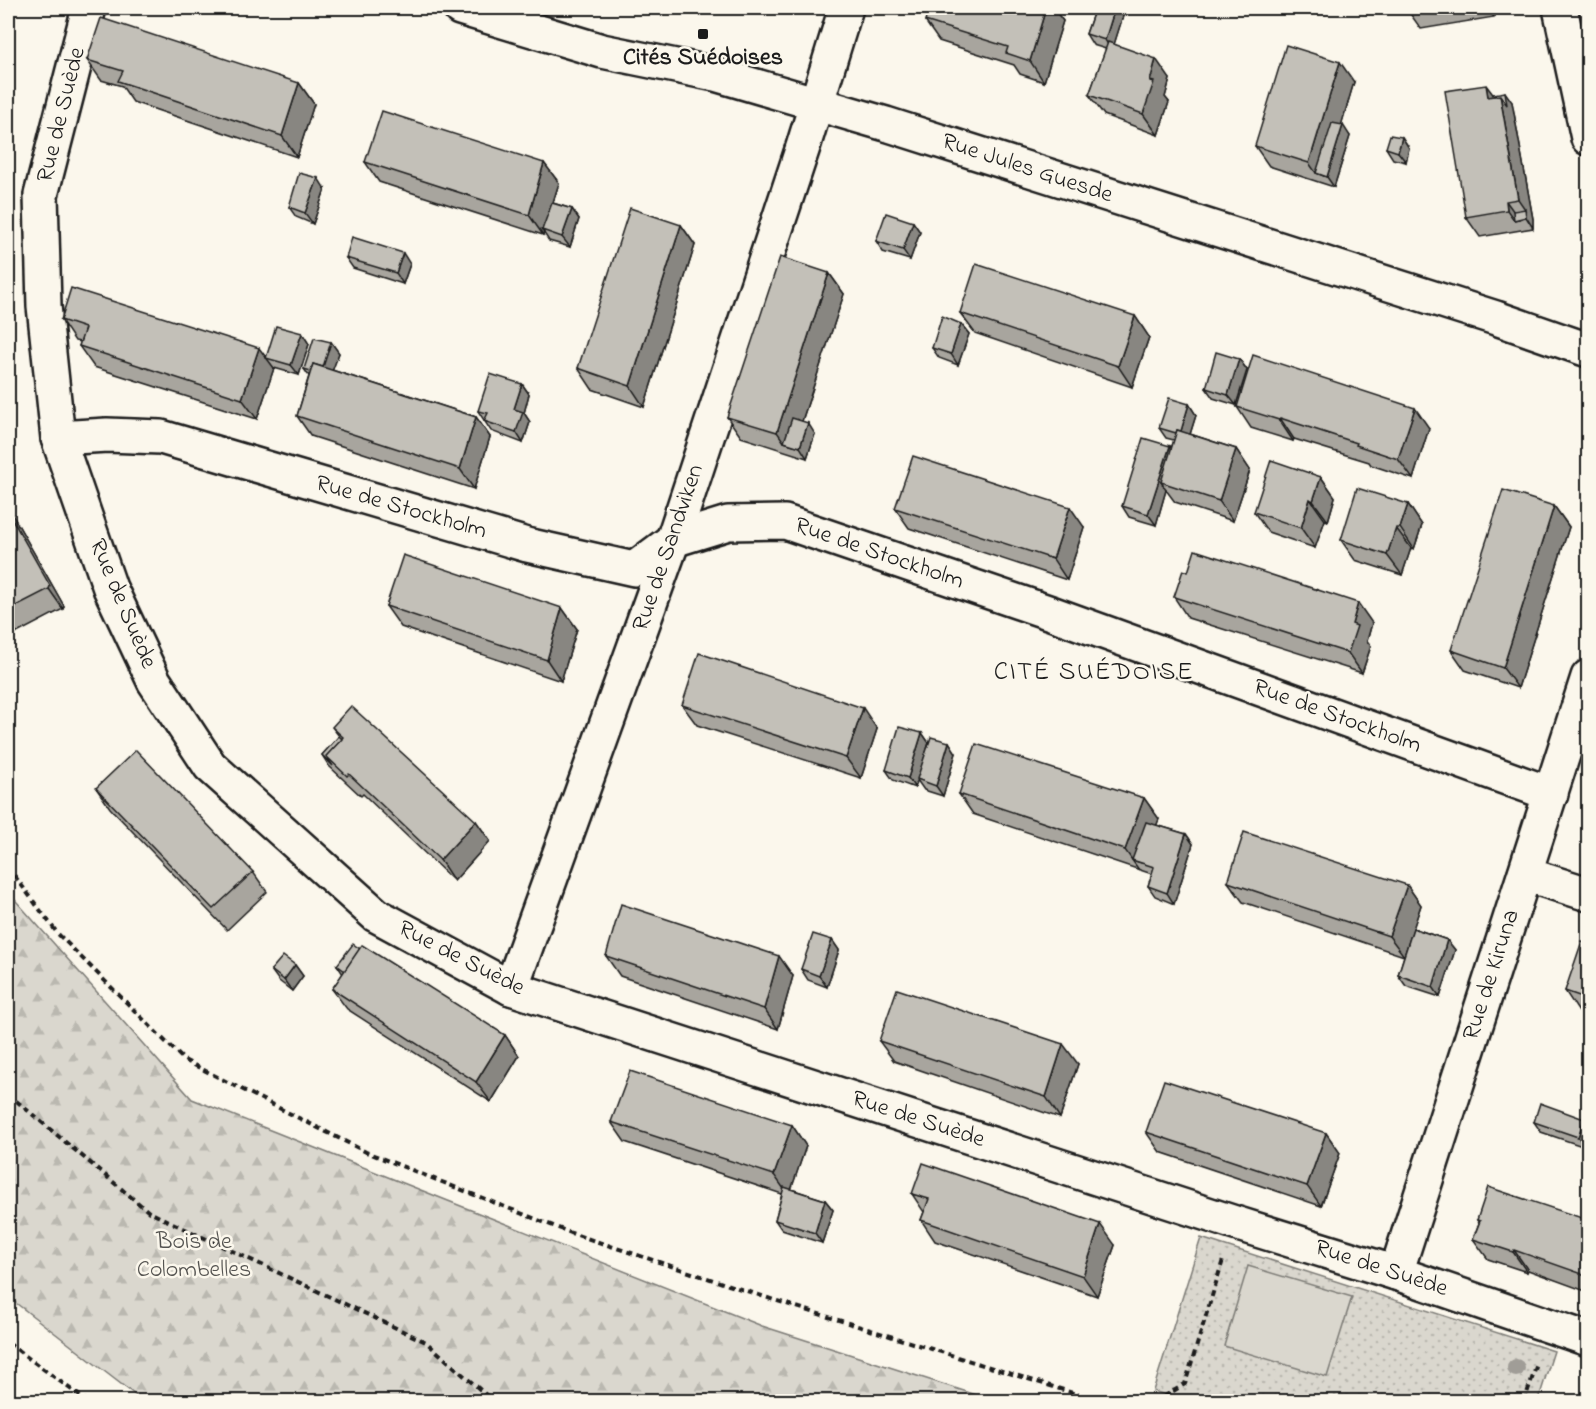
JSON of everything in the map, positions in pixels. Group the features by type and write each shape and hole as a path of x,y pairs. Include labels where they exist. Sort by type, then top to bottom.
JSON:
{"street":[{"name":"Rue de Suède","path":"90,8 41,195 44,306 58,438 110,588 154,681 210,766 376,915 510,988 1396,1273 1588,1339"},
{"name":"Rue Jules Guesde","path":"460,8 602,51 715,74 886,124 1485,314 1588,350"},
{"name":"Rue de Sandviken","path":"510,988 673,540 817,104 846,8"},
{"path":"1560,8 1588,138"},
{"name":"Rue de Stockholm","path":"58,438 107,435 160,437 527,544 634,569 673,540 728,523 785,522 1051,613 1551,794"},
{"name":"Rue de Kiruna","path":"1396,1273 1588,677"},
{"path":"1525,874 1588,894"}],"path":[{"path":"8,867 58,934 184,1060 366,1152 571,1233 774,1300 1102,1401"},
{"path":"8,1094 149,1212 426,1342 494,1401"},
{"path":"1155,1401 1185,1384 1235,1223"},
{"path":"8,1343 88,1401"}],"green space":[{"name":"Bois de Colombelles","path":"8,892 192,1099 762,1326 995,1401 143,1401 8,1297"},
{"path":"1201,1238 1554,1351 1538,1401 1187,1402 1153,1391"},
{"path":"1248,1266 1352,1297 1327,1377 1224,1346"}],"building":[{"path":"929,8 1046,8 1030,61 1006,53 1008,47 925,21"},
{"path":"1095,8 1115,8 1105,40 1086,34"},
{"path":"101,18 299,83 282,136 118,81 123,71 87,60"},
{"path":"1108,42 1156,59 1150,81 1154,82 1143,114 1089,95"},
{"path":"1286,45 1340,62 1309,163 1255,146"},
{"path":"1486,85 1488,97 1500,95 1518,199 1506,201 1507,210 1466,217 1445,91"},
{"path":"1505,92 1507,105 1500,95 1494,96 1493,94"},
{"path":"382,111 544,163 529,215 365,162"},
{"path":"1332,123 1343,125 1327,177 1316,173"},
{"path":"1390,135 1402,137 1398,152 1386,148"},
{"path":"299,173 318,178 305,213 289,207"},
{"path":"552,203 572,209 562,237 542,230"},
{"path":"630,208 681,225 630,386 578,368"},
{"path":"1525,209 1526,217 1514,220 1513,211"},
{"path":"886,213 913,222 903,250 876,241"},
{"path":"352,237 403,253 396,273 346,258"},
{"path":"780,257 829,273 777,432 727,417"},
{"path":"976,264 1135,316 1118,366 960,313"},
{"path":"71,288 259,348 242,399 79,346 85,328 61,320"},
{"path":"942,316 961,324 951,354 932,348"},
{"path":"276,326 302,333 291,365 266,358"},
{"path":"314,338 331,342 323,367 313,364 311,371 304,369"},
{"path":"1216,352 1239,359 1228,395 1206,388"},
{"path":"1253,355 1415,408 1398,459 1280,418 1279,420 1237,407"},
{"path":"313,364 476,417 460,469 297,416"},
{"path":"490,374 522,384 514,409 523,412 516,432 484,421 488,413 478,411"},
{"path":"1169,398 1189,404 1181,431 1177,430 1176,433 1159,428"},
{"path":"792,418 808,423 800,447 784,442"},
{"path":"1177,430 1236,449 1219,501 1161,482"},
{"path":"1143,438 1170,446 1148,514 1122,506"},
{"path":"913,456 1070,507 1053,559 895,508"},
{"path":"1271,460 1321,477 1313,501 1310,499 1301,528 1254,512"},
{"path":"1357,488 1408,504 1400,528 1396,528 1387,555 1341,540"},
{"path":"1503,490 1554,506 1503,668 1451,650"},
{"path":"8,512 50,586 49,589 8,610"},
{"path":"1195,550 1358,603 1352,624 1357,626 1348,653 1174,597 1183,570 1188,572"},
{"path":"403,555 562,608 547,660 386,606"},
{"path":"699,653 863,708 846,758 682,705"},
{"path":"351,706 476,821 440,860 349,774 347,776 326,756 343,737 332,727"},
{"path":"899,727 922,733 908,778 886,770"},
{"path":"339,736 342,739 326,756 333,766 322,755"},
{"path":"931,737 949,742 936,786 917,779"},
{"path":"976,744 1144,798 1125,850 959,794"},
{"path":"136,750 253,872 213,909 96,788"},
{"path":"1146,822 1186,834 1167,893 1148,886 1154,867 1132,860"},
{"path":"1244,832 1407,885 1389,936 1228,882"},
{"path":"621,904 779,956 764,1009 606,956"},
{"path":"1413,928 1447,940 1433,987 1398,975"},
{"path":"813,934 832,940 819,976 801,969"},
{"path":"1582,941 1588,943 1588,999 1565,991"},
{"path":"353,944 360,949 345,971 337,965"},
{"path":"362,945 505,1035 476,1082 332,989"},
{"path":"283,956 295,965 284,980 271,970"},
{"path":"897,989 1063,1044 1046,1097 879,1041"},
{"path":"630,1071 792,1125 774,1175 611,1122"},
{"path":"1164,1080 1326,1133 1307,1186 1146,1132"},
{"path":"1540,1103 1584,1119 1578,1137 1534,1122"},
{"path":"923,1163 1100,1224 1083,1276 921,1220 929,1199 912,1194"},
{"path":"784,1187 825,1200 815,1233 775,1220"},
{"path":"1488,1187 1588,1220 1588,1276 1514,1250 1513,1252 1473,1239"}],"place":[{"name":"Cités Suédoises","path":"703,34"}],"district":[{"name":"CITÉ SUÉDOISE","path":"1094,673"}]}
